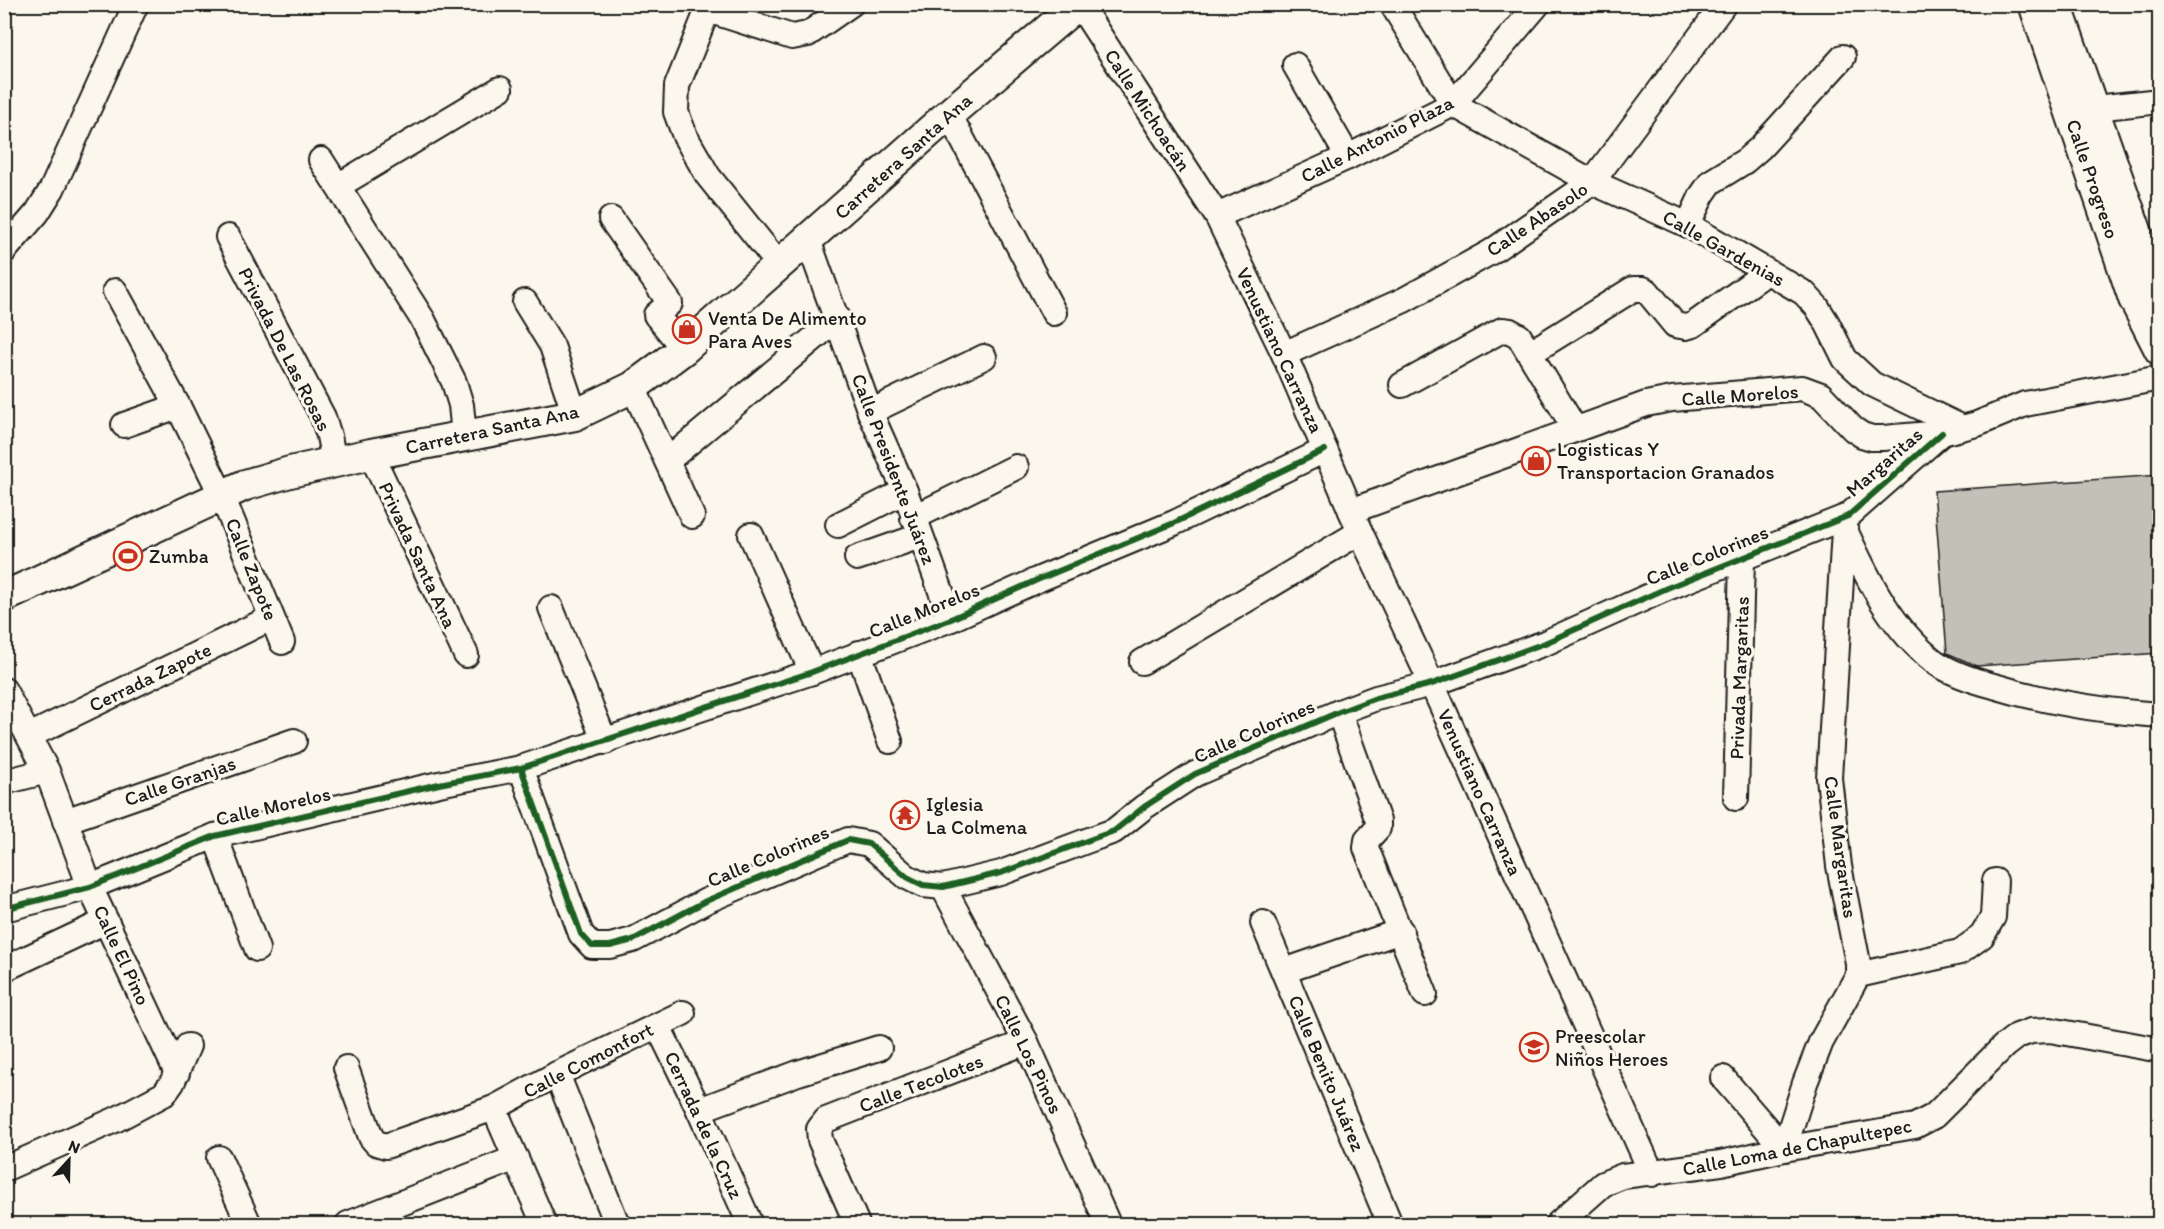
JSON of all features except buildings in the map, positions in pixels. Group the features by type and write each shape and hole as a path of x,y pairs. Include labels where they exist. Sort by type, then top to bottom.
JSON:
{"main road":[{"name":"Carretera Santa Ana","path":"4,597 245,485 290,472 371,454 575,415 633,387 684,349 949,114 1079,4"},
{"name":"Calle Progreso","path":"2034,4 2134,299 2153,338"},
{"path":"2047,4 2095,155 2142,288 2153,338"},
{"path":"2056,4 2145,256 2160,291"},
{"name":"Calle Progreso","path":"2068,4 2160,261"}],"street":[{"path":"4,251 37,213 52,189 136,4"},
{"path":"808,34 820,4"},
{"path":"780,266 708,176 685,136 676,112 677,86 709,7 792,37 808,34 851,4"},
{"name":"Calle Michoacán","path":"1079,4 1217,216"},
{"path":"1392,4 1454,104"},
{"name":"Calle Antonio Plaza","path":"1217,216 1348,157 1454,104 1538,4"},
{"name":"Calle Abasolo","path":"1284,354 1404,300 1491,252 1592,182 1724,4"},
{"path":"1688,225 1702,195 1711,182 1745,161 1760,148 1843,57"},
{"path":"1295,65 1348,157"},
{"path":"338,186 500,89"},
{"path":"2104,107 2160,100"},
{"name":"Calle Gardenias","path":"1454,104 1592,182 1688,225 1804,293 1827,323 1845,359 1872,384 1952,430"},
{"path":"949,114 1054,312"},
{"path":"321,160 423,320 454,382 461,405 465,435"},
{"name":"Venustiano Carranza","path":"1217,216 1284,354 1355,521 1432,684 1652,1174"},
{"path":"611,219 669,303 656,315 684,349"},
{"name":"Privada De Las Rosas","path":"228,237 323,417 334,462"},
{"name":"Calle Presidente Juárez","path":"808,240 870,412 905,491 916,527 951,619"},
{"path":"1530,353 1633,289 1647,291 1675,325 1686,327 1694,325 1767,272"},
{"name":"Calle Zapote","path":"115,291 178,406 222,496 282,642"},
{"path":"525,302 552,346 575,415"},
{"path":"667,461 838,318"},
{"path":"1402,385 1502,330 1515,333 1530,353 1575,429"},
{"path":"870,412 984,357"},
{"name":"Calle Morelos","path":"1142,662 1355,521 1575,429 1646,404 1672,399 1802,388 1821,395 1853,429 1862,435 1883,438 1952,430 1977,424 2025,404 2160,378"},
{"path":"633,387 692,516"},
{"path":"124,425 178,406"},
{"name":"Margaritas","path":"1846,523 1952,430"},
{"name":"Calle Morelos","path":"4,909 90,887 215,836 439,784 521,768 812,672 951,619 1037,580 1174,523 1325,450"},
{"name":"Privada Santa Ana","path":"371,454 466,655"},
{"path":"857,558 916,527 1016,467"},
{"path":"838,525 905,491"},
{"path":"1846,523 1863,570 1895,621 1907,636 1938,664 1980,682 2049,702 2160,715"},
{"name":"Calle Colorines","path":"521,768 581,934 592,946 610,946 633,940 706,901 848,840 869,844 907,877 923,885 943,887 1001,873 1114,831 1144,807 1196,774 1339,712 1376,698 1432,684 1545,643 1667,588 1846,523"},
{"name":"Calle Margaritas","path":"1846,523 1830,778 1839,866 1858,963 1858,975"},
{"path":"751,535 812,672"},
{"name":"Privada Margaritas","path":"1736,798 1743,559"},
{"path":"551,608 605,742"},
{"name":"Cerrada Zapote","path":"29,736 271,618"},
{"path":"859,653 890,741"},
{"name":"Calle El Pino","path":"6,695 46,771 90,887 177,1073"},
{"path":"1339,712 1378,821 1378,828 1367,840 1366,848 1425,994"},
{"name":"Calle Granjas","path":"65,821 294,741"},
{"path":"4,782 46,771"},
{"path":"215,836 257,949"},
{"path":"1784,1149 1821,1042 1858,975 1960,952 1982,936 1993,917 1995,881"},
{"name":"Calle Los Pinos","path":"943,887 1026,1042 1108,1224"},
{"path":"4,969 106,921"},
{"name":"Calle Benito Juárez","path":"1263,923 1390,1224"},
{"path":"1284,971 1401,931"},
{"name":"Calle Comonfort","path":"346,1068 371,1137 381,1146 386,1146 494,1108 557,1074 683,1013"},
{"name":"Cerrada de la Cruz","path":"658,1026 750,1224"},
{"name":"Calle Loma de Chapultepec","path":"1558,1224 1604,1184 1623,1176 1652,1174 1721,1163 1784,1149 1915,1126 1934,1116 2004,1046 2017,1036 2031,1031 2050,1030 2160,1050"},
{"name":"Calle Tecolotes","path":"857,1224 820,1140 819,1129 826,1120 1026,1042"},
{"path":"4,1169 117,1119 164,1094 177,1073 188,1046"},
{"path":"699,1110 798,1072 879,1048"},
{"path":"557,1074 617,1224"},
{"path":"1723,1078 1784,1149"},
{"path":"494,1108 544,1224"},
{"path":"219,1158 249,1224"},
{"path":"348,1224 516,1158"}],"cycle path":[{"path":"521,768 581,934 592,946 610,946 633,940 706,901 848,840 869,844 907,877 923,885 943,887 1001,873 1114,831 1144,807 1195,774 1339,712 1376,698 1432,684 1545,643 1667,588 1848,516 1942,433"},
{"path":"4,909 90,887 215,836 439,784 521,768 812,672 951,619 1037,580 1174,523 1325,450"}],"place":[{"name":"Venta De Alimento Para Aves","path":"687,329"},
{"name":"Logisticas Y Transportacion Granados","path":"1536,461"},
{"name":"Zumba","path":"128,556"},
{"name":"Iglesia La Colmena","path":"905,815"},
{"name":"Preescolar Niños Heroes","path":"1534,1047"}]}
